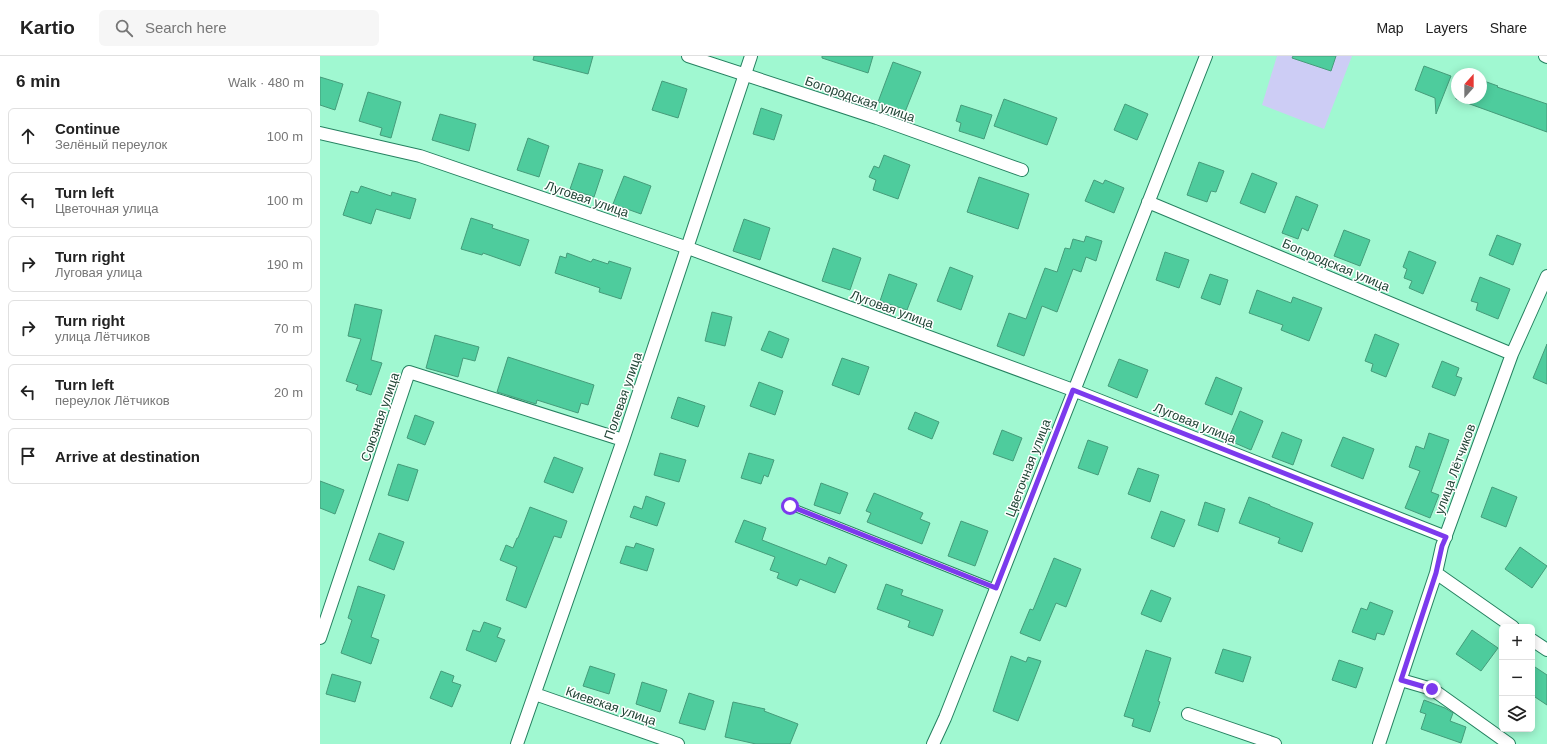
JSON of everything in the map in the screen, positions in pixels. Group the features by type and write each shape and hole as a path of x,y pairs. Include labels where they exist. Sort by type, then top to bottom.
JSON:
{"street":[{"name":"Богородская улица","path":"688,56 877,118 1022,170"},
{"name":"Полевая улица","path":"517,744 623,440 751,56"},
{"name":"Цветочная улица","path":"933,744 945,718 1073,390 1206,56"},
{"name":"Луговая улица","path":"320,132 420,156 688,248 1073,390 1446,537"},
{"name":"Богородская улица","path":"1148,202 1512,354"},
{"name":"улица Лётчиков","path":"1379,744 1436,573 1442,546 1512,354 1547,276"},
{"name":"Союзная улица","path":"320,638 409,372 623,440"},
{"path":"1436,573 1509,624"},
{"path":"1535,642 1547,650"},
{"path":"1401,680 1432,689 1456,704 1509,744"},
{"name":"Киевская улица","path":"535,694 678,744"},
{"path":"1188,714 1274,744"}],"lane":[{"path":"790,506 996,588"}],"shaded area":[{"path":"1277,56 1352,56 1324,129 1262,105"}],"building":[{"path":"534,56 593,56 588,74 533,60"},
{"path":"822,56 873,56 868,73 822,58"},
{"path":"1293,56 1336,56 1331,71 1292,58"},
{"path":"893,62 921,72 905,112 878,102"},
{"path":"1424,66 1451,76 1436,114 1435,98 1415,90"},
{"path":"320,77 343,84 335,110 320,105"},
{"path":"662,81 687,89 678,118 652,110"},
{"path":"1487,82 1498,86 1497,87 1547,104 1547,132 1470,104 1487,104"},
{"path":"368,92 401,102 391,138 380,135 382,128 359,121"},
{"path":"1004,99 1057,118 1047,145 994,126"},
{"path":"1125,104 1148,114 1137,140 1114,130"},
{"path":"961,105 992,115 984,139 959,131 961,123 956,121"},
{"path":"761,108 782,115 774,140 753,134"},
{"path":"440,114 476,124 469,151 432,140"},
{"path":"528,138 549,146 539,177 517,170"},
{"path":"884,155 910,165 898,199 873,190 876,180 869,177 874,166 879,168"},
{"path":"1199,162 1224,171 1216,192 1211,191 1207,202 1187,195"},
{"path":"579,163 603,170 594,197 570,189"},
{"path":"1252,173 1277,183 1265,213 1240,203"},
{"path":"624,176 651,186 641,214 613,204"},
{"path":"979,177 1029,194 1018,229 967,212"},
{"path":"1094,180 1103,184 1105,180 1124,188 1114,213 1085,201"},
{"path":"361,186 391,196 392,192 416,199 410,219 376,209 371,224 343,215 351,191 358,193"},
{"path":"1296,196 1318,205 1308,231 1302,228 1298,239 1282,233"},
{"path":"471,218 493,225 492,228 529,240 520,266 483,253 482,255 461,249"},
{"path":"744,219 770,228 760,260 733,251"},
{"path":"1344,230 1370,240 1360,266 1334,256"},
{"path":"1497,235 1521,244 1513,265 1489,255"},
{"path":"1086,236 1102,241 1096,261 1086,257 1081,272 1073,269 1057,312 1042,306 1024,356 997,346 1009,313 1026,319 1045,268 1057,272 1065,248 1070,249 1073,239 1084,242"},
{"path":"833,248 861,258 850,290 822,281"},
{"path":"1409,251 1436,262 1423,294 1409,288 1412,281 1404,278 1407,269 1403,267"},
{"path":"1165,252 1189,260 1179,288 1156,280"},
{"path":"567,253 591,262 593,259 608,264 609,261 631,268 621,299 599,292 600,288 555,273 560,256 566,258"},
{"path":"950,267 973,276 961,310 937,301"},
{"path":"889,274 917,284 907,310 880,301"},
{"path":"1210,274 1228,280 1220,305 1201,298"},
{"path":"1480,277 1510,289 1498,319 1476,310 1478,303 1471,301"},
{"path":"1257,290 1291,303 1293,297 1322,308 1309,341 1281,330 1283,325 1249,313"},
{"path":"355,304 382,310 371,360 382,363 371,395 356,390 358,385 346,381 361,339 348,336"},
{"path":"712,312 732,317 725,346 705,341"},
{"path":"769,331 789,339 782,358 761,350"},
{"path":"1375,334 1399,344 1386,377 1371,371 1373,364 1365,361"},
{"path":"435,335 479,347 475,361 463,358 458,377 426,368"},
{"path":"1547,344 1547,384 1533,378"},
{"path":"508,357 594,385 588,405 581,403 578,413 537,400 536,404 497,392"},
{"path":"842,358 869,367 859,395 832,385"},
{"path":"1119,359 1148,370 1137,398 1108,386"},
{"path":"1442,361 1459,368 1456,376 1462,378 1455,396 1432,387"},
{"path":"1216,377 1242,388 1232,415 1205,404"},
{"path":"759,382 783,391 775,415 750,406"},
{"path":"678,397 705,406 698,427 671,418"},
{"path":"1240,411 1263,421 1251,450 1228,440"},
{"path":"915,412 939,422 932,439 908,429"},
{"path":"415,415 434,422 425,445 407,438"},
{"path":"1002,430 1022,438 1013,461 993,454"},
{"path":"1282,432 1302,440 1293,465 1272,457"},
{"path":"1429,433 1449,440 1431,492 1439,495 1430,518 1405,508 1420,471 1409,467 1416,446 1424,449"},
{"path":"1343,437 1374,449 1363,479 1331,466"},
{"path":"1088,440 1108,447 1098,475 1078,468"},
{"path":"660,453 686,460 679,482 654,475"},
{"path":"749,453 774,460 768,477 764,475 761,484 741,478"},
{"path":"554,457 583,468 573,493 544,482"},
{"path":"398,464 418,470 408,501 388,495"},
{"path":"1138,468 1159,475 1150,502 1128,494"},
{"path":"320,481 344,490 335,514 320,508"},
{"path":"821,483 848,493 840,514 814,505"},
{"path":"1492,487 1517,497 1506,527 1481,517"},
{"path":"874,493 923,513 920,519 930,523 922,544 867,522 871,513 866,511"},
{"path":"646,496 665,503 657,526 630,517 634,506 642,509"},
{"path":"1249,497 1313,523 1302,552 1278,543 1280,538 1239,523"},
{"path":"1205,502 1225,509 1218,532 1198,525"},
{"path":"530,507 567,521 561,538 554,536 526,608 506,600 517,567 500,560 506,545 513,548"},
{"path":"1161,511 1185,520 1174,547 1151,538"},
{"path":"744,520 766,528 762,540 826,565 829,557 847,565 835,593 800,579 797,586 777,578 779,573 770,570 775,557 735,542"},
{"path":"961,521 988,531 975,566 948,556"},
{"path":"379,533 404,542 394,570 369,560"},
{"path":"636,543 654,549 647,571 620,563 626,546 634,548"},
{"path":"1520,547 1547,566 1532,588 1505,569"},
{"path":"1054,558 1081,569 1066,607 1056,603 1040,641 1020,633 1030,609 1033,610"},
{"path":"886,584 903,590 901,595 943,610 933,636 908,627 910,621 877,609"},
{"path":"358,586 385,595 371,637 379,640 371,664 341,653 352,620 348,618"},
{"path":"1151,590 1171,598 1161,622 1141,614"},
{"path":"1370,602 1393,611 1384,635 1377,633 1375,640 1352,632 1361,608 1367,610"},
{"path":"484,622 501,628 497,637 505,640 496,662 466,650 473,630 480,632"},
{"path":"1472,630 1498,648 1481,671 1456,654"},
{"path":"1223,649 1251,657 1243,682 1215,673"},
{"path":"1146,650 1171,658 1158,701 1160,702 1150,732 1132,726 1134,719 1124,716"},
{"path":"1011,656 1026,662 1028,657 1041,661 1018,721 993,711"},
{"path":"1339,660 1363,668 1356,688 1332,680"},
{"path":"590,666 615,674 609,694 583,686"},
{"path":"1535,667 1547,675 1547,705 1535,697"},
{"path":"441,671 454,676 452,682 461,685 452,707 430,698"},
{"path":"332,674 361,682 355,702 326,694"},
{"path":"642,682 667,690 660,712 636,704"},
{"path":"689,693 714,701 705,730 679,723"},
{"path":"1424,700 1445,708 1453,713 1450,721 1466,727 1461,743 1421,729 1426,714 1420,712"},
{"path":"733,702 765,709 764,711 798,724 790,744 756,744 725,737"}],"route":[{"path":"790,506 996,588 1073,390 1446,537 1442,546 1436,573 1401,680 1432,689"}]}
